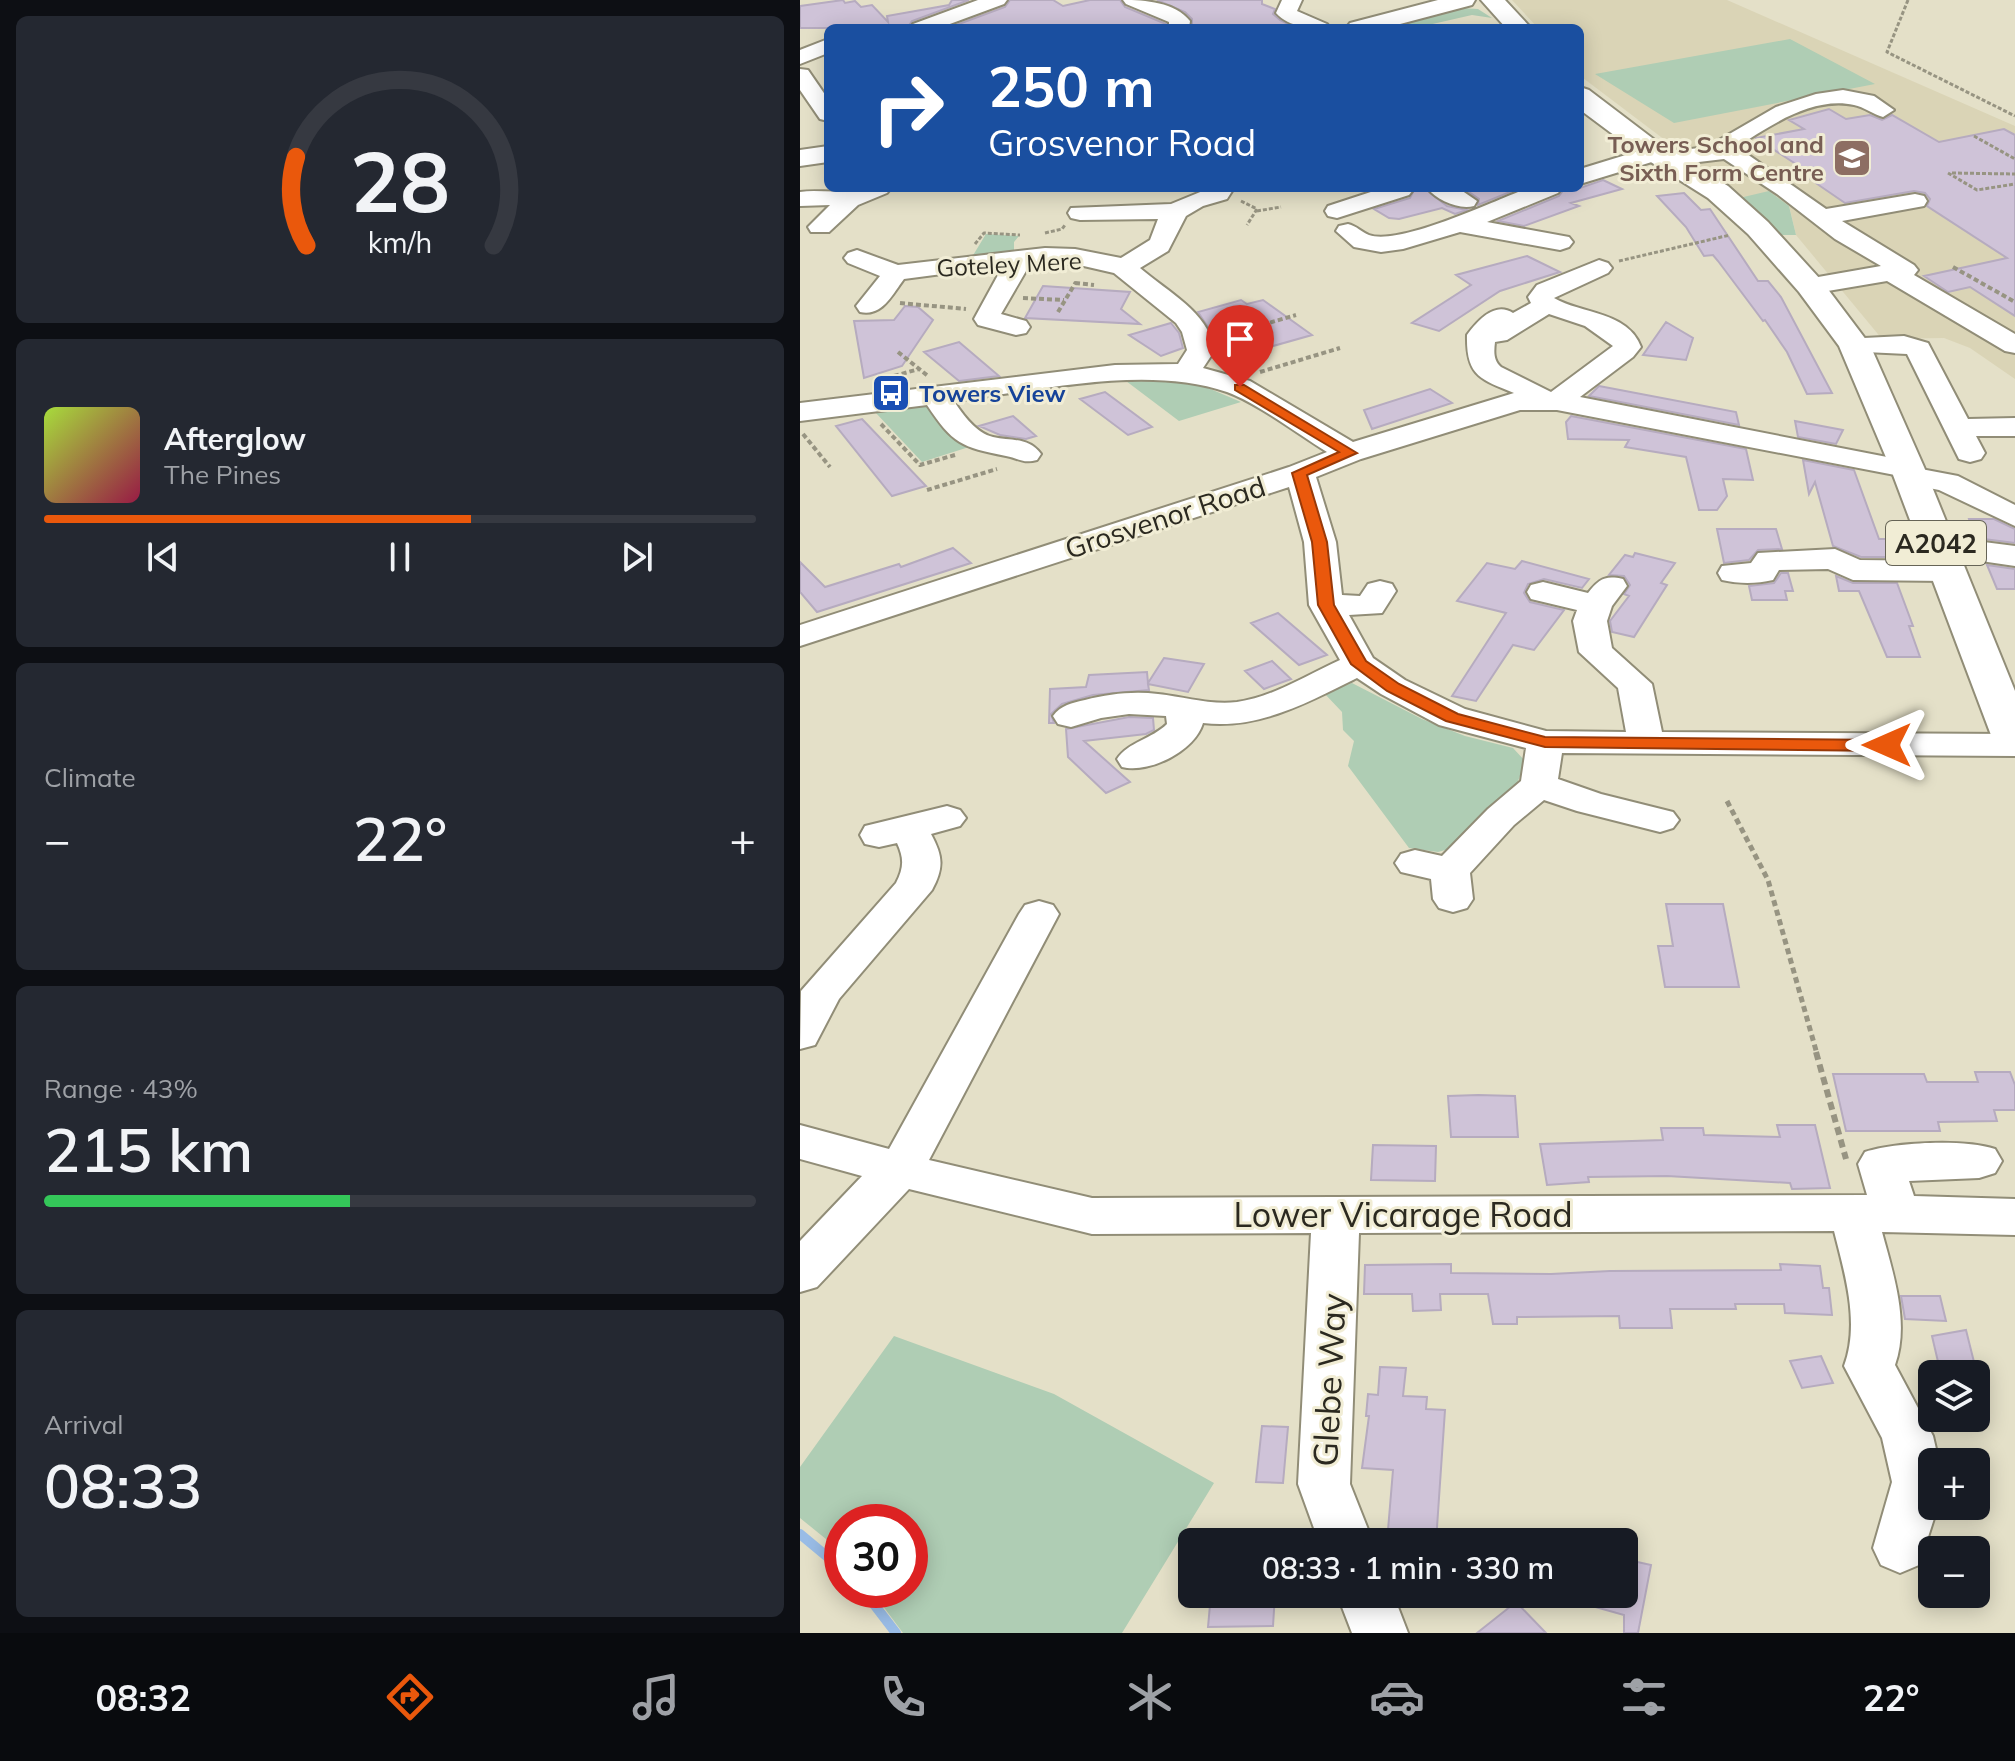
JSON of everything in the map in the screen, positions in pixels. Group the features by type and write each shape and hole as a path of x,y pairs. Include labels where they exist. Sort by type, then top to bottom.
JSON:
{"main road":[{"path":"1373,24 1464,0"},
{"path":"1492,0 1515,24"},
{"name":"A2042","path":"1584,99 1660,156 1718,192 1758,228 1810,286 1854,345 1908,471 2015,744"},
{"path":"800,158 824,155"}],"street":[{"path":"934,24 994,0"},
{"path":"1133,0 1176,18 1180,24"},
{"path":"1292,0 1286,13 1311,24"},
{"path":"800,75 824,108"},
{"path":"1715,152 1748,128 1782,112 1836,97 1861,99 1883,110"},
{"path":"800,116 824,112"},
{"path":"1584,176 1660,156 1728,152 1785,189 1820,217 1905,270 1810,286"},
{"path":"820,227 849,200 869,192"},
{"path":"1397,192 1342,221 1363,242 1395,244 1463,213 1488,211 1539,192"},
{"path":"1443,192 1463,213 1560,242"},
{"path":"1080,213 1177,211 1226,193"},
{"path":"800,199 820,196 849,200"},
{"path":"1820,217 1915,201"},
{"name":"Goteley Mere","path":"1122,267 1147,256 1157,246 1167,231 1169,219 1177,211"},
{"path":"1016,327 987,319 1021,247"},
{"name":"Goteley Mere","path":"857,258 896,273 965,262 1021,247 1096,260 1122,267 1190,319 1200,343"},
{"path":"1524,312 1602,323 1626,342 1623,351 1550,400 1535,390 1498,377 1484,367 1481,335 1599,268"},
{"name":"Goteley Mere","path":"880,304 896,273"},
{"path":"1892,273 1930,293 1987,332 2015,345"},
{"path":"1987,332 1976,335 2015,362"},
{"path":"1186,372 1201,350 1200,343"},
{"path":"1854,345 1904,344 1918,349 1964,441 2005,427"},
{"path":"800,412 1115,373 1186,372 1240,387 1350,453"},
{"path":"936,396 955,425 973,439 985,444 1021,449 1026,454"},
{"name":"Grosvenor Road","path":"800,636 1300,473 1350,453 1518,401 1550,400 1887,466 1951,483 2015,517"},
{"path":"1300,473 1320,542 1326,605 1359,664 1393,687 1452,717 1545,742 1645,745 2015,744"},
{"path":"1857,595 1947,571 1969,546 1982,553 2015,556"},
{"path":"1734,573 1761,573 1769,560 1835,559 1853,570 1947,571"},
{"path":"1543,592 1603,596 1590,621 1596,652 1634,684 1643,715 1645,745"},
{"path":"1326,605 1371,606"},
{"path":"1071,716 1096,706 1151,704 1183,711 1224,714 1276,703 1359,664"},
{"path":"1135,759 1170,742 1185,726 1183,711"},
{"path":"1439,878 1501,817 1539,785 1545,742"},
{"path":"1539,785 1590,803 1660,820"},
{"path":"800,1034 822,991 912,890 922,873 924,857 894,832 947,818"},
{"path":"800,1273 877,1190 901,1170 1039,914"},
{"name":"Lower Vicarage Road","path":"800,1142 1092,1216 1870,1214 2015,1217"},
{"path":"1918,1465 1907,1436 1869,1366 1876,1354 1870,1214 1881,1164 1979,1161"},
{"name":"Glebe Way","path":"1336,1214 1324,1484 1341,1528"},
{"path":"1900,1548 1918,1501"},
{"path":"1370,1608 1380,1633"}],"path":[{"path":"1908,0 1887,52 2015,116"},
{"path":"1974,136 2015,159"},
{"path":"2015,174 1948,173 1977,190 2015,184"},
{"path":"1226,193 1257,211 1281,207"},
{"path":"1040,234 1062,229 1075,211 1080,213"},
{"path":"1247,225 1257,211"},
{"path":"1599,268 1626,258 1758,228"},
{"path":"965,262 984,233 1021,247"},
{"path":"1058,312 1096,260"},
{"path":"1953,267 2015,302"},
{"path":"880,304 994,304 1064,300"},
{"path":"1200,343 1296,315"},
{"path":"1225,382 1340,348"},
{"path":"864,406 920,465 975,448 973,439"},
{"path":"800,430 830,467"},
{"path":"927,490 1008,466 1026,454"},
{"path":"1727,801 1768,880 1870,1214"}],"shaded area":[{"name":"Towers School and Sixth Form Centre","path":"1512,0 1727,0 2015,126 2015,379 1970,348 1944,338 1882,339 1796,235 1789,205 1735,199 1731,190 1584,78 1584,24 1534,24"}],"green space":[{"path":"1462,8 1478,9 1492,18 1472,15 1433,24 1393,24"},
{"path":"1790,39 1875,84 1674,123 1595,74"},
{"path":"1769,191 1789,206 1796,235 1775,235 1735,199"},
{"path":"986,234 1019,236 1014,242 1014,252 972,257"},
{"path":"1126,381 1194,382 1241,402 1179,421"},
{"path":"926,406 939,413 969,447 922,462 875,412"},
{"path":"1352,683 1422,719 1465,736 1513,748 1526,762 1515,788 1449,849 1438,852 1409,848 1348,766 1354,741 1343,730 1342,712 1324,693"},
{"path":"894,1336 1054,1394 1214,1483 1186,1528 1178,1528 1178,1542 1122,1633 903,1633 884,1608 928,1608 928,1504 824,1504 824,1537 800,1518 800,1467"}],"building":[{"path":"952,0 969,0 910,24 824,24 824,28 800,28 800,6 855,1 861,7 872,5 888,22 887,16 949,5"},
{"path":"1010,0 1053,0 1063,6 1090,0 1120,0 1125,7 1166,24 959,24 1005,7"},
{"path":"1157,0 1262,0 1262,4 1275,9 1273,14 1288,24 1192,24 1192,19 1185,12"},
{"path":"1829,109 1846,119 1870,115 1882,120 1892,115 1939,142 2004,129 2015,135 2015,316 1970,287 1948,292 1924,276 2007,258 1927,206 1930,199 1925,193 1914,191 1845,203 1804,175 1811,174 1756,138 1804,129 1789,120"},
{"path":"1603,180 1622,189 1571,203 1579,206 1524,226 1498,221 1559,196 1562,192 1584,192 1584,187"},
{"path":"1413,192 1429,192 1447,206 1467,210 1455,214 1442,208 1399,219 1389,218 1374,209 1410,198"},
{"path":"1469,192 1510,192 1478,205 1479,199"},
{"path":"1684,193 1701,210 1710,209 1758,281 1768,281 1781,297 1832,393 1807,394 1787,352 1765,320 1713,255 1704,256 1686,227 1657,196"},
{"path":"1527,256 1560,272 1500,291 1439,331 1412,323 1471,285 1456,275"},
{"path":"1043,286 1130,292 1121,309 1140,324 1025,318"},
{"path":"1241,300 1247,304 1263,300 1312,335 1227,359 1217,352 1213,335 1198,312"},
{"path":"905,306 918,307 933,320 902,366 864,378 854,321 894,320"},
{"path":"1666,322 1693,338 1686,360 1643,355"},
{"path":"1171,323 1179,333 1183,348 1161,356 1129,335"},
{"path":"959,342 999,376 959,381 924,352"},
{"path":"1599,386 1736,412 1739,425 1589,396"},
{"path":"1430,389 1452,403 1372,429 1364,410"},
{"path":"1105,392 1152,427 1128,435 1080,399"},
{"path":"1013,416 1036,436 1026,439 1000,435 979,426"},
{"path":"1571,416 1746,449 1753,480 1723,479 1727,496 1717,510 1699,510 1686,457 1625,447 1629,440 1568,439 1566,422"},
{"path":"862,419 926,486 892,496 836,426"},
{"path":"1795,421 1843,430 1836,444 1798,437"},
{"path":"1803,460 1854,470 1879,539 1887,539 1893,557 1861,557 1833,546 1815,482 1809,494"},
{"path":"1969,519 1994,519 2015,529 2015,543 1976,538"},
{"path":"1717,529 1776,529 1782,549 1758,550 1749,560 1724,563"},
{"path":"953,548 971,563 817,612 800,592 800,562 825,587 899,564 901,567"},
{"path":"1635,553 1675,563 1661,583 1667,585 1634,637 1612,632 1610,621 1629,596 1624,594 1630,585 1624,576 1609,575 1625,555 1633,557"},
{"path":"1522,561 1589,579 1582,588 1544,579 1528,584 1524,593 1530,602 1564,610 1534,650 1513,645 1476,701 1452,696 1506,613 1457,601 1487,563 1515,569"},
{"path":"1987,565 2015,569 2015,589 1997,589"},
{"path":"1781,573 1788,573 1793,591 1785,591 1787,600 1752,600 1749,586 1774,583"},
{"path":"1836,576 1853,583 1897,583 1913,626 1909,626 1920,657 1887,657 1859,591 1839,591"},
{"path":"1278,613 1327,655 1299,665 1251,623"},
{"path":"1164,658 1204,664 1188,692 1148,684 1149,690 1093,695 1062,704 1051,714 1054,723 1049,723 1050,689 1086,687 1089,675 1147,672 1148,683"},
{"path":"1272,661 1291,679 1264,689 1245,671"},
{"path":"1129,717 1153,718 1154,730 1146,734 1084,741 1130,782 1106,793 1068,757 1066,729"},
{"path":"1666,904 1723,904 1739,987 1665,987 1658,946 1673,946"},
{"path":"1975,1072 2010,1072 2015,1085 2015,1110 1994,1110 1997,1121 1938,1122 1940,1131 1846,1131 1833,1074 1924,1074 1927,1082 1978,1082"},
{"path":"1448,1096 1515,1096 1518,1137 1451,1137"},
{"path":"1777,1125 1815,1125 1830,1188 1792,1189 1790,1183 1667,1176 1588,1177 1589,1182 1547,1185 1540,1144 1663,1140 1661,1128 1703,1128 1704,1135 1780,1137"},
{"path":"1373,1145 1436,1146 1435,1181 1371,1180"},
{"path":"1451,1264 1451,1273 1551,1274 1781,1270 1780,1264 1820,1266 1823,1288 1829,1288 1832,1315 1785,1313 1784,1304 1735,1304 1736,1309 1670,1309 1672,1328 1620,1328 1619,1316 1517,1317 1517,1324 1493,1324 1488,1294 1440,1294 1441,1310 1413,1311 1412,1294 1364,1294 1365,1265"},
{"path":"1901,1296 1940,1296 1946,1321 1905,1319"},
{"path":"1966,1330 1974,1360 1938,1360 1932,1336"},
{"path":"1821,1356 1833,1383 1802,1388 1790,1361"},
{"path":"1380,1367 1406,1368 1403,1396 1427,1397 1426,1409 1445,1410 1437,1528 1388,1528 1393,1470 1362,1468 1369,1416 1366,1416 1368,1394 1378,1395"},
{"path":"1262,1426 1288,1427 1283,1483 1256,1482"},
{"path":"1638,1562 1651,1565 1638,1633 1624,1633 1624,1615 1599,1608 1638,1608"},
{"path":"1210,1608 1274,1608 1273,1626 1208,1627"},
{"path":"1508,1608 1522,1608 1546,1633 1477,1633"}],"waterway":[{"path":"800,1534 824,1554"},
{"path":"877,1608 896,1633"}],"place":[{"name":"Towers School and Sixth Form Centre","path":"1852,158"},
{"name":"Towers View","path":"891,393"}],"route":[{"path":"1240,387 1350,453 1300,473 1320,542 1326,605 1359,664 1393,687 1452,717 1545,742 1887,745"}]}
